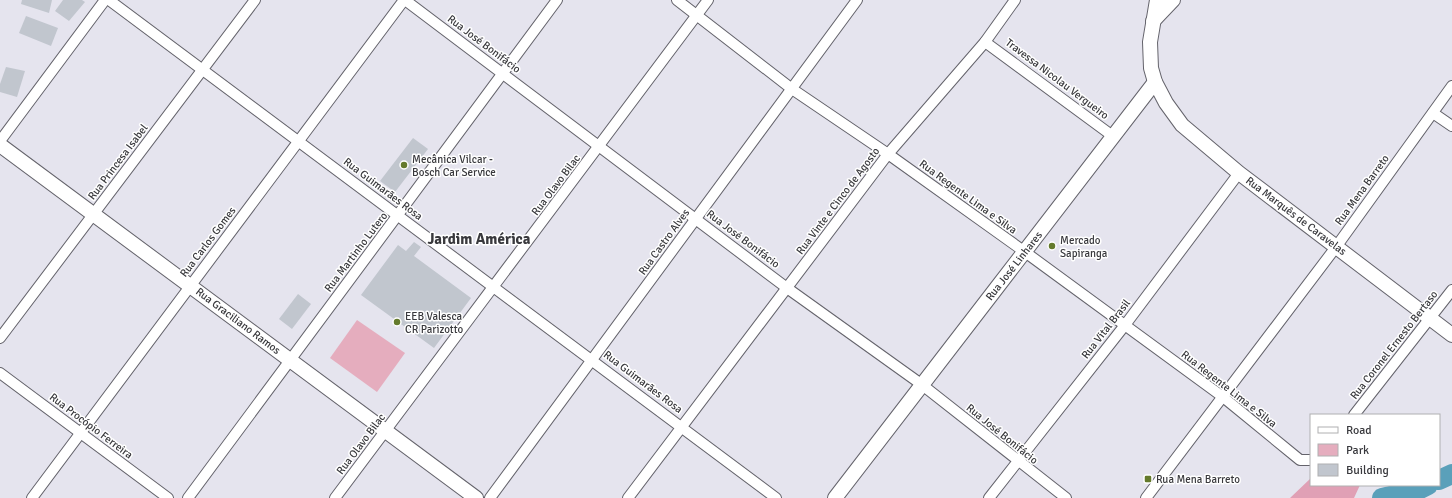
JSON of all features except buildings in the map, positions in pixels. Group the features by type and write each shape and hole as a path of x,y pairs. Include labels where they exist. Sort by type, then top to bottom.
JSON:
{"street":[{"path":"0,141 105,0"},
{"name":"Rua Guimarães Rosa","path":"110,0 776,498"},
{"name":"Rua Princesa Isabel","path":"0,338 255,0"},
{"name":"Rua José Bonifácio","path":"404,0 787,288 921,384 1018,462 1066,498"},
{"name":"Rua Carlos Gomes","path":"32,498 404,0"},
{"name":"Rua Martinho Lutero","path":"188,498 557,0"},
{"name":"Rua Regente Lima e Silva","path":"677,0 792,88 888,154 1025,252 1223,397 1300,460 1310,460"},
{"name":"Rua Olavo Bilac","path":"335,498 708,0"},
{"name":"Rua Castro Alves","path":"490,498 857,0"},
{"name":"Rua Vinte e Cinco de Agosto","path":"628,498 888,154 986,42 1015,0"},
{"path":"1155,82 1150,54 1153,21 1157,0"},
{"path":"1153,21 1174,0"},
{"name":"Travessa Nicolau Vergueiro","path":"986,42 1114,136"},
{"name":"Rua José Linhares","path":"835,498 921,384 1025,252 1155,82"},
{"name":"Rua Marquês de Caravelas","path":"1155,82 1166,103 1182,126 1239,173 1452,335"},
{"name":"Rua Mena Barreto","path":"1146,498 1336,247 1452,86"},
{"path":"1433,113 1452,126"},
{"name":"Rua Graciliano Ramos","path":"0,145 476,498"},
{"name":"Rua Vital Brasil","path":"989,498 1125,325 1239,173"},
{"name":"Rua Coronel Ernesto Bertaso","path":"1355,414 1431,319 1452,290"},
{"name":"Rua Procópio Ferreira","path":"0,373 168,498"}],"green space":[{"path":"357,320 405,353 377,392 330,358"}],"shaded area":[{"path":"1310,479 1310,486 1360,486 1354,498 1290,498"},
{"path":"1420,489 1420,498 1382,498"}],"waterway":[{"path":"1440,480 1452,474"},
{"path":"1382,498 1420,489 1426,486"}],"place":[{"name":"Mecânica Vilcar - Bosch Car Service","path":"404,165"},
{"name":"Mercado Sapiranga","path":"1052,246"},
{"name":"EEB Valesca CR Parizotto","path":"397,322"},
{"name":"Rua Mena Barreto","path":"1148,479"}],"district":[{"name":"Jardim América","path":"479,239"}]}
